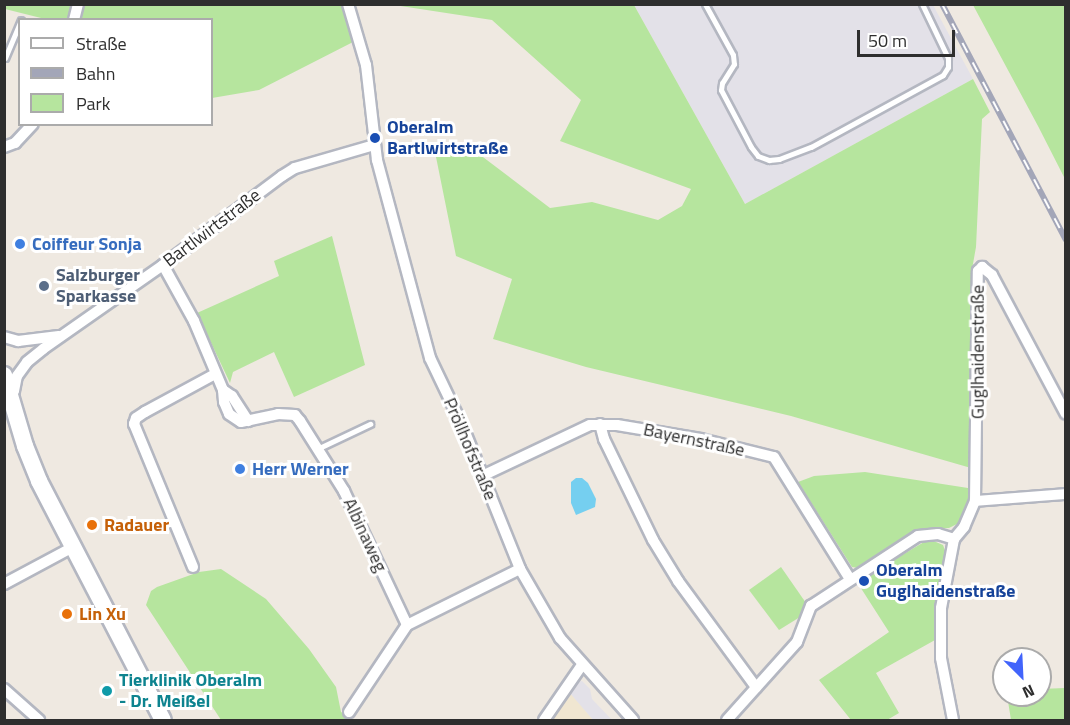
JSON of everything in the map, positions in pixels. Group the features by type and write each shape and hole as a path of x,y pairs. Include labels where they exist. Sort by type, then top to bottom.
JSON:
{"main road":[{"path":"4,375 39,481 71,548 162,720"}],"street":[{"name":"Pröllhofstraße","path":"348,4 366,65 374,145 430,358 520,569 560,638 633,720"},
{"path":"4,147 15,143 31,126"},
{"name":"Bartlwirtstraße","path":"9,393 14,391 17,376 27,362 295,168 374,145"},
{"name":"Albinaweg","path":"164,265 194,321 223,390 232,396 248,421 278,414 295,415 344,491 407,625"},
{"name":"Guglhaidenstraße","path":"953,720 944,681 940,631 948,562 954,539 964,527 975,501 978,271 982,267 992,275 1065,414"},
{"name":"Bartlwirtstraße","path":"4,337 18,340 62,336"},
{"path":"193,567 134,424 136,418 145,412 215,374"},
{"path":"600,424 604,439 653,540 678,581 756,687"},
{"name":"Bayernstraße","path":"482,476 581,427 600,424 701,439 774,457 850,579"},
{"path":"975,501 1065,494"},
{"path":"727,720 797,642 811,606 918,536 938,534 954,539"},
{"path":"4,584 71,548"},
{"path":"349,712 407,625 520,569"},
{"path":"544,720 582,665"},
{"path":"4,689 39,720"}],"lane":[{"path":"705,4 733,56 734,64 722,83 722,90 751,147 758,156 769,160 779,159 811,147 943,75 948,67 948,58 922,4"},
{"path":"5,58 18,27"},
{"path":"315,449 370,424"}],"shaded area":[{"path":"634,5 933,5 973,79 745,204"},
{"path":"582,681 590,689 592,699 612,720 593,720 569,693 574,683"},
{"path":"569,692 593,720 552,720"}],"green space":[{"path":"4,5 74,5 71,18 41,18 5,9"},
{"path":"82,5 344,5 355,41 259,90 213,98 213,18 79,18"},
{"path":"394,5 634,5 745,204 973,79 990,112 982,119 976,247 971,275 975,331 971,468 791,416 586,367 493,339 512,279 456,256 436,157 471,148 550,208 592,202 658,220 682,206 691,189 560,141 581,100 492,20"},
{"path":"973,5 1065,5 1065,179 1038,126"},
{"path":"332,236 365,365 294,397 274,352 233,372 230,383 197,313 279,276 274,261"},
{"path":"865,472 968,488 971,502 961,522 949,528 922,529 858,568 852,567 798,482 814,476"},
{"path":"929,539 943,545 946,553 935,640 876,673 899,713 887,720 851,720 819,680 889,632 857,582"},
{"path":"781,567 806,603 800,617 779,630 749,590"},
{"path":"221,569 266,599 309,649 336,687 341,712 354,720 221,720 146,605 151,591 157,587 199,572"},
{"path":"1065,688 1065,720 1011,720 1009,707 1052,707 1052,689"}],"water":[{"path":"576,478 582,478 588,483 596,499 595,507 576,515 571,503 571,482"}],"railway":[{"path":"942,4 1066,240"}],"place":[{"name":"Oberalm Bartlwirtstraße","path":"375,138"},
{"name":"Coiffeur Sonja","path":"20,244"},
{"name":"Salzburger Sparkasse","path":"44,286"},
{"name":"Herr Werner","path":"240,469"},
{"name":"Radauer","path":"92,525"},
{"name":"Oberalm Guglhaidenstraße","path":"864,581"},
{"name":"Lin Xu","path":"67,614"},
{"name":"Tierklinik Oberalm - Dr. Meißel","path":"107,691"}]}
